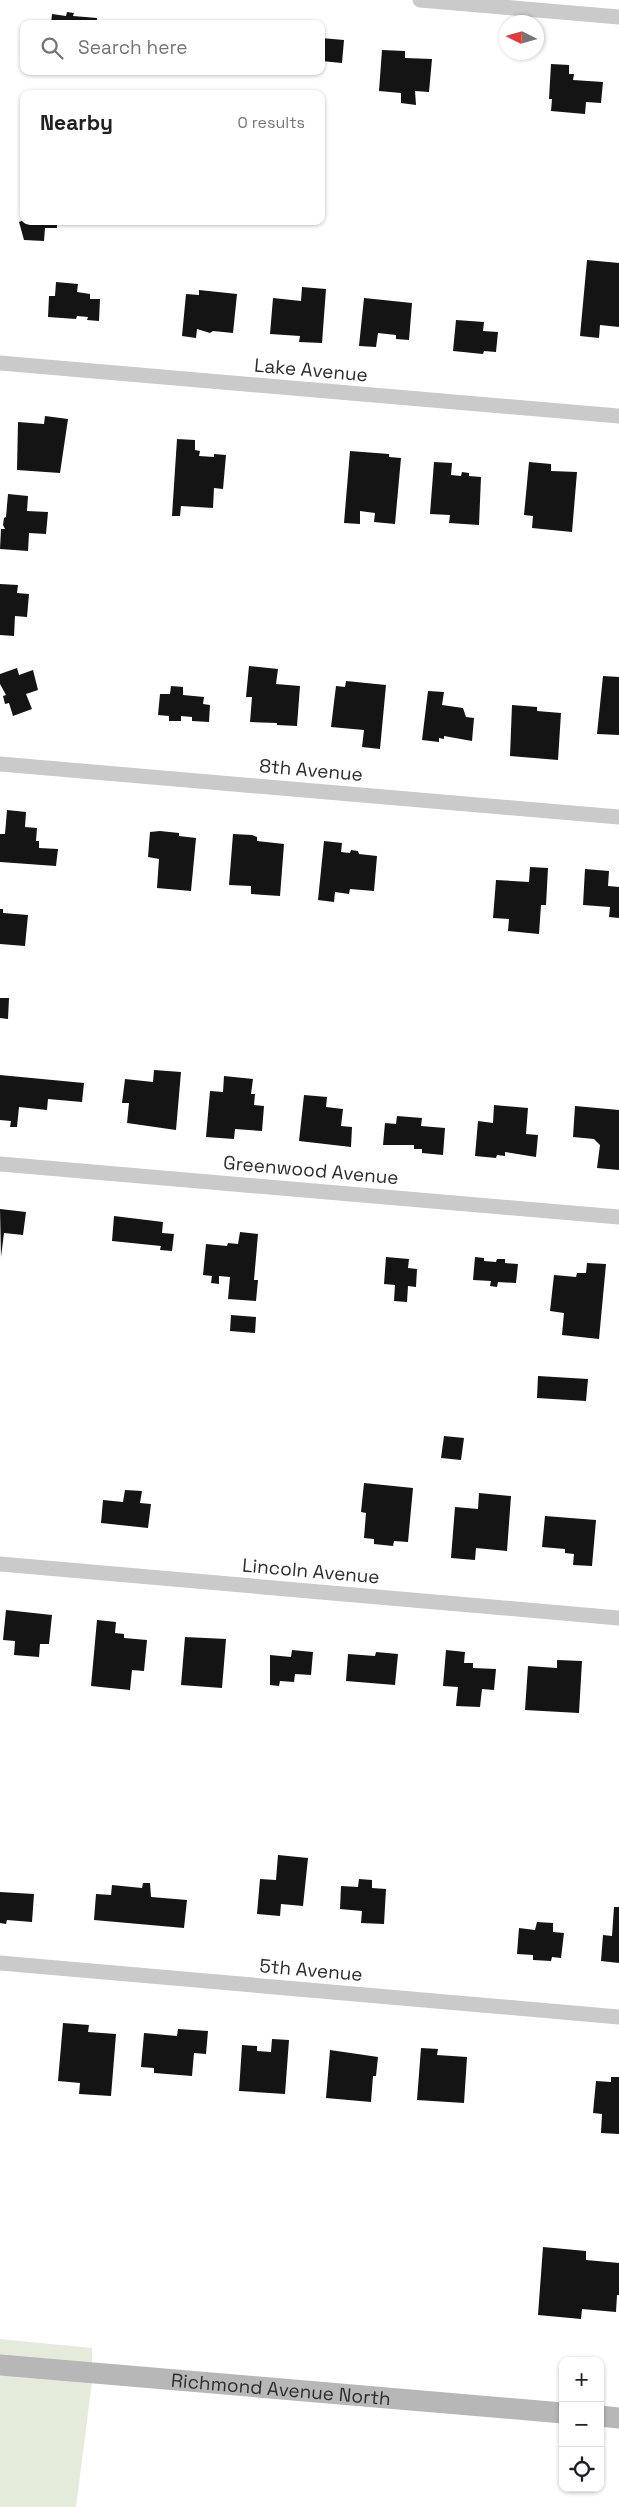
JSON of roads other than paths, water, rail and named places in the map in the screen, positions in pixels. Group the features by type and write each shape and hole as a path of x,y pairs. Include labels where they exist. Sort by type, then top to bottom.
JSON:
{"street":[{"path":"420,0 619,17"},
{"name":"Lake Avenue","path":"0,364 619,416"},
{"name":"8th Avenue","path":"0,764 619,817"},
{"name":"Greenwood Avenue","path":"0,1164 619,1217"},
{"name":"Lincoln Avenue","path":"0,1564 619,1618"},
{"name":"5th Avenue","path":"0,1963 619,2017"},
{"name":"Richmond Avenue North","path":"0,2364 559,2413"},
{"path":"604,2416 619,2418"}]}
